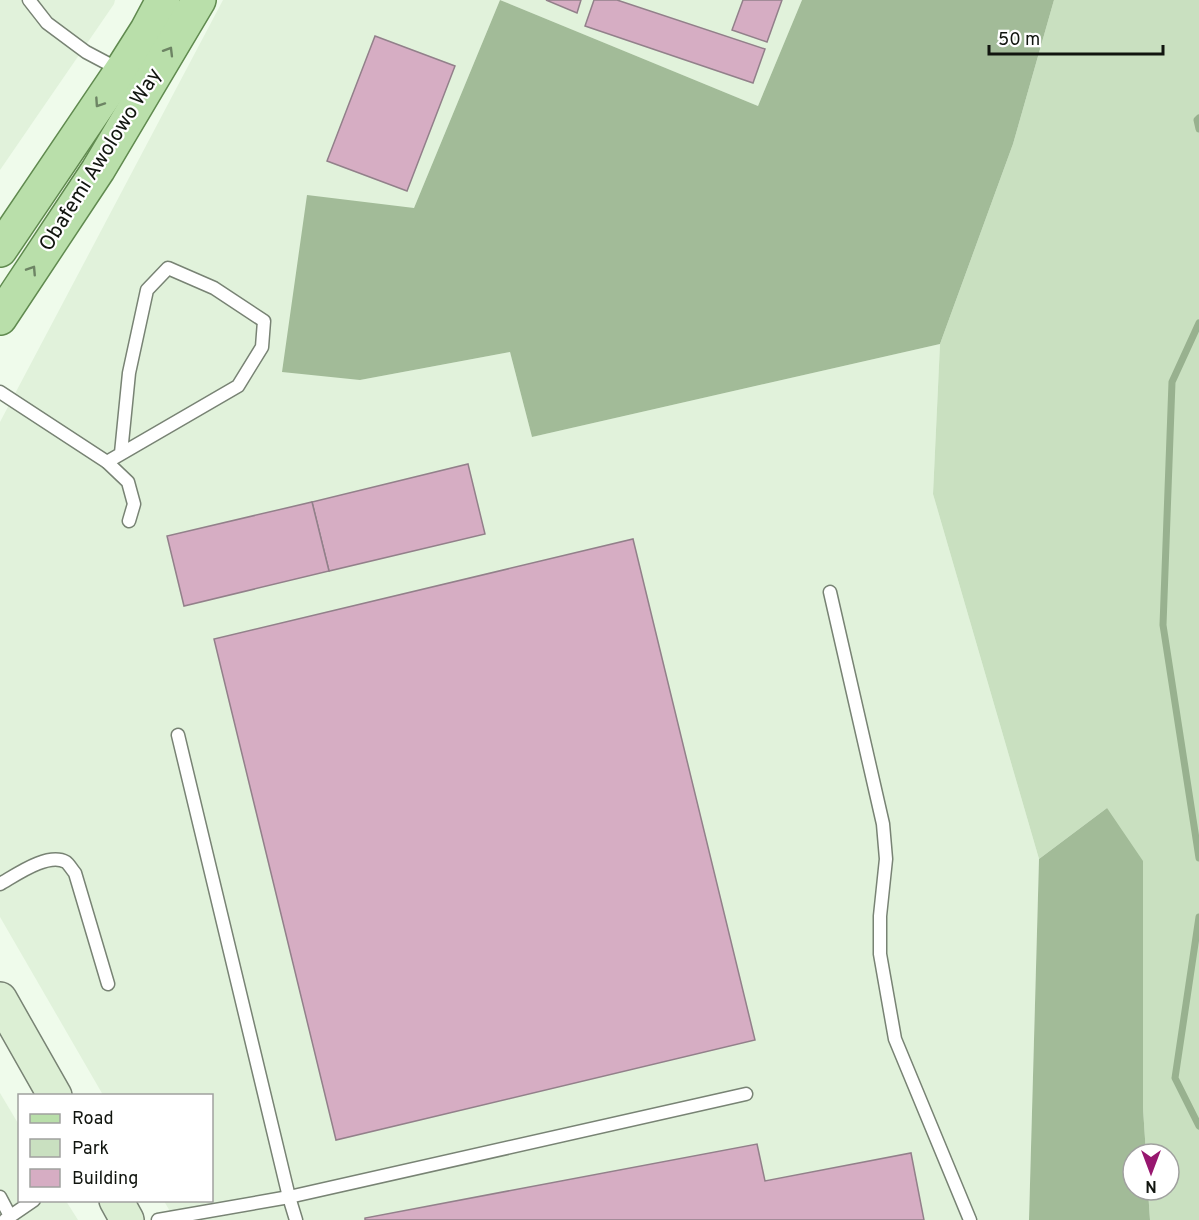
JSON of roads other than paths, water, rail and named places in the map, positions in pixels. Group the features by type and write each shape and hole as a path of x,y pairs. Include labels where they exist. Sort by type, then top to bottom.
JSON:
{"main road":[{"name":"Obafemi Awolowo Way","path":"0,250 121,71 163,0"},
{"name":"Obafemi Awolowo Way","path":"0,318 98,170 200,0"},
{"path":"0,999 54,1094"},
{"path":"117,1202 127,1220"}],"lane":[{"path":"29,0 47,23 86,52 121,71"},
{"path":"107,462 238,386 262,347 264,321 214,288 168,268 147,290 129,373 122,453"},
{"path":"0,392 107,462 128,482 134,504 129,521"},
{"path":"830,592 884,824 886,859 880,916 880,954 896,1038 970,1220"},
{"path":"178,735 296,1220"},
{"path":"0,884 43,861 56,859 67,862 75,873 108,984"},
{"path":"158,1220 289,1197 746,1095"},
{"path":"0,1197 8,1218 31,1202"}],"waterway":[{"path":"1199,118 1197,120 1199,129"},
{"path":"1199,323 1172,382 1163,625 1199,858"},
{"path":"1199,917 1175,1078 1199,1126"}]}
